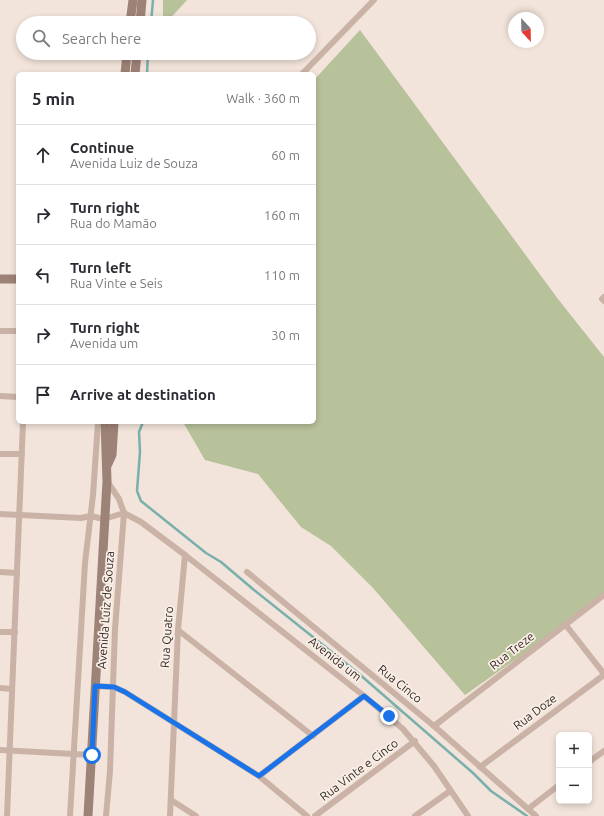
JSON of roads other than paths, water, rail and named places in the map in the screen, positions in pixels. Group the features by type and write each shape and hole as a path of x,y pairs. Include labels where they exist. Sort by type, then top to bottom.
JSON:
{"main road":[{"path":"131,16 133,0"},
{"path":"141,16 142,0"},
{"path":"125,72 126,60"},
{"path":"135,72 136,60"},
{"path":"0,279 16,279"},
{"name":"Avenida Luiz de Souza","path":"88,816 107,481 105,424"},
{"name":"Avenida Luiz de Souza","path":"107,466 112,455 114,424"}],"street":[{"path":"316,60 374,0"},
{"path":"304,72 316,60"},
{"path":"604,296 602,298 604,301"},
{"path":"0,331 16,331"},
{"path":"0,396 16,396"},
{"path":"7,816 23,424"},
{"path":"70,816 85,563 98,424"},
{"path":"0,454 22,454"},
{"name":"Avenida Luiz de Souza","path":"106,816 114,687 115,629 124,513 119,499 107,481"},
{"path":"0,514 81,518 90,516 104,519 124,513 141,522 185,555"},
{"name":"Rua Quatro","path":"170,816 178,630 185,555"},
{"name":"Avenida um","path":"185,555 389,716 415,742 468,816"},
{"path":"0,572 17,573"},
{"name":"Rua Cinco","path":"247,572 434,726 536,816"},
{"name":"Rua Treze","path":"434,726 604,595"},
{"path":"565,624 604,674"},
{"path":"178,630 313,736"},
{"path":"0,632 15,632"},
{"name":"Rua Doze","path":"480,767 604,674"},
{"path":"95,686 114,687 173,723 259,776 307,816"},
{"path":"0,688 12,688"},
{"path":"259,776 364,696"},
{"name":"Rua Vinte e Cinco","path":"316,816 415,742"},
{"path":"0,750 92,755"},
{"path":"592,760 604,751"},
{"path":"528,809 556,787"},
{"path":"415,816 450,791"},
{"path":"171,800 196,816"},
{"path":"0,807 7,808"}],"waterway":[{"path":"152,16 153,0"},
{"path":"147,72 148,60"},
{"path":"142,424 139,432 140,452 137,491 141,501 206,553 221,562 358,673 473,773 491,791 527,816"}]}
